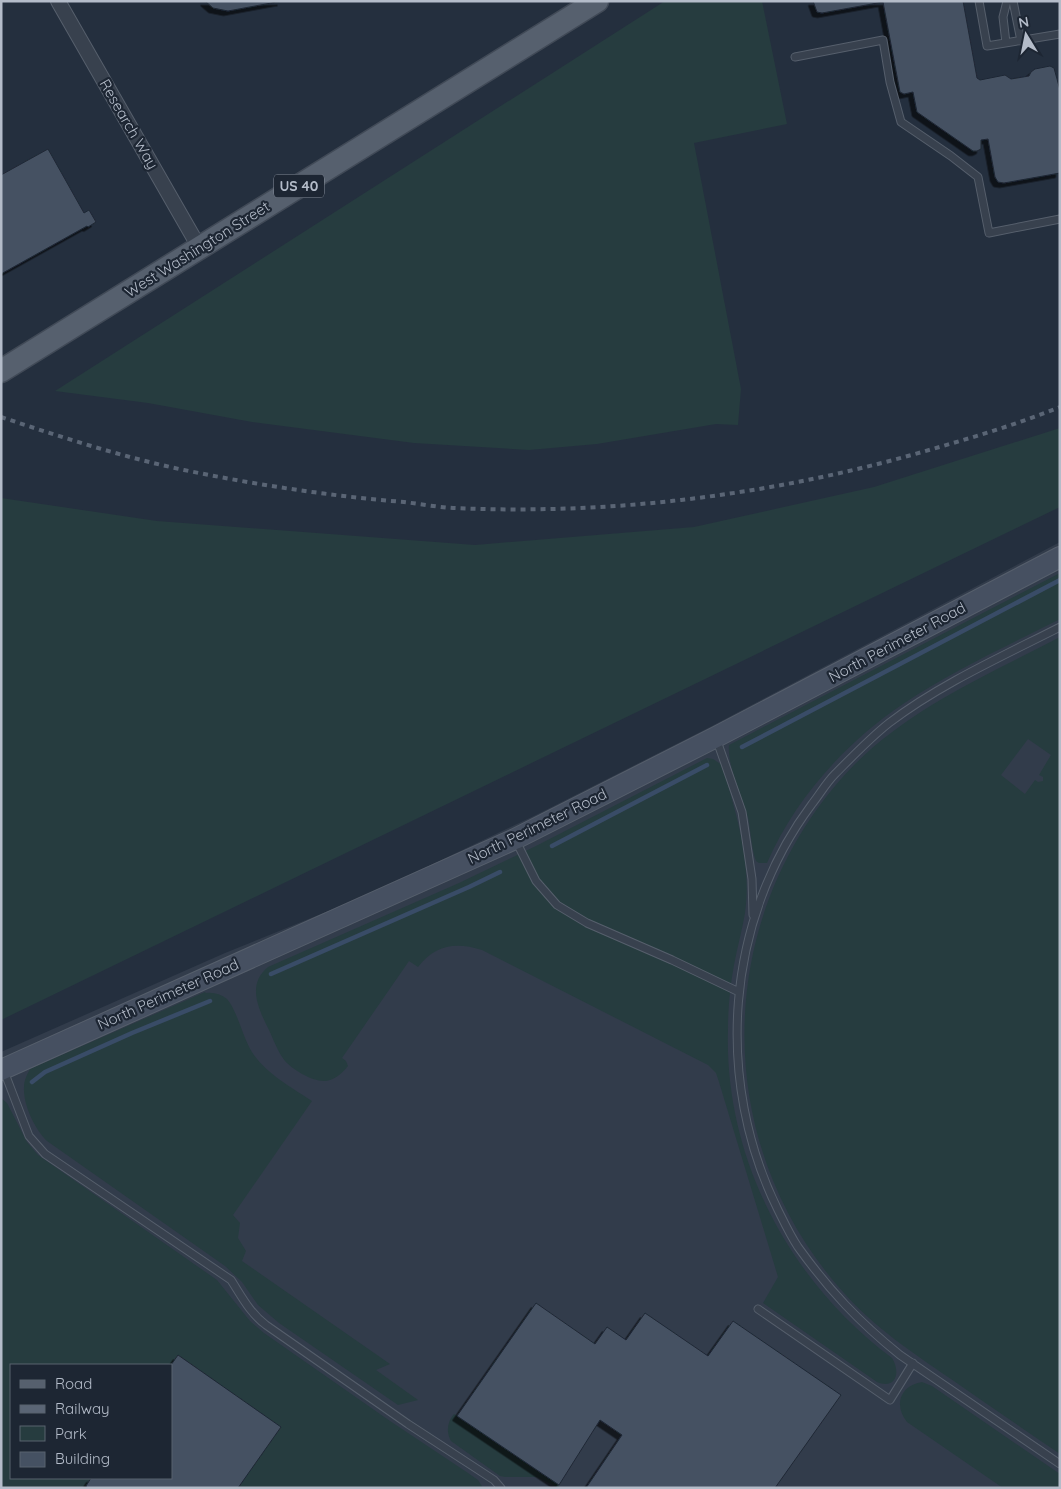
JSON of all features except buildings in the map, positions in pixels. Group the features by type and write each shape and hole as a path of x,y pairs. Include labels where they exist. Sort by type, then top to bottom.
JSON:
{"main road":[{"name":"West Washington Street","path":"1,370 597,1"}],"street":[{"name":"Research Way","path":"58,1 199,247"},
{"name":"North Perimeter Road","path":"2,1069 515,839 716,737 1060,557"}],"lane":[{"path":"979,1 987,46 1060,34"},
{"path":"1006,43 1002,17 1007,1"},
{"path":"1013,1 1021,41"},
{"path":"795,57 882,40 890,82 901,122 978,177 989,233 1060,219"},
{"path":"1060,627 910,708 888,724 857,752 830,781 792,832 766,883 753,920 742,968 736,1049 741,1095 749,1135 758,1164 771,1196 798,1247 842,1303 877,1337 1060,1464"},
{"path":"716,737 742,812 752,879 753,920"},
{"path":"515,839 536,881 557,905 587,923 739,992"},
{"path":"2,1069 29,1136 45,1154 231,1280 248,1308 266,1325 408,1424 494,1480 501,1488"},
{"path":"758,1308 890,1400 914,1363"}],"shaded area":[{"path":"1060,542 1060,1488 1,1488 1,1052 225,953 370,894 536,815 712,726"}],"green space":[{"path":"665,1 762,1 787,124 694,143 741,389 738,425 716,424 597,444 529,450 414,443 252,422 148,403 55,391"},
{"path":"1060,428 1060,507 1,1020 1,498 157,521 475,545 694,527 874,487"},
{"path":"1060,573 1060,619 980,659 922,692 882,719 842,755 807,795 779,839 767,863 756,861 746,810 730,763 729,745"},
{"path":"1060,637 1060,1454 923,1360 868,1318 844,1293 799,1233 768,1167 750,1098 744,1027 753,956 774,887 808,822 855,764 901,725 979,678","holes":["1028,739 1051,755 1039,775 1043,777 1043,781 1038,782 1035,780 1025,794 1001,775"]},
{"path":"707,758 713,759 722,765 744,856 747,894 729,997 728,1021 730,1077 738,1125 751,1170 770,1214 794,1255 823,1293 856,1327 892,1358 895,1363 896,1374 889,1384 877,1382 763,1303 778,1277 719,1082 716,1073 708,1065 473,947 455,946 439,949 425,959 418,967 409,961 342,1058 348,1066 330,1080 312,1079 285,1061 258,1006 256,998 257,982 261,974 268,967 459,883 536,846"},
{"path":"205,992 217,994 227,999 257,1060 279,1079 312,1101 233,1215 240,1223 238,1238 246,1251 242,1261 390,1364 376,1370 418,1400 398,1405 279,1323 258,1305 242,1282 225,1266 47,1141 34,1123 24,1094 25,1082 30,1069"},
{"path":"1,1098 7,1103 27,1142 38,1155 217,1280 250,1321 264,1333 478,1480 483,1488 1,1488"},
{"path":"922,1382 932,1386 1060,1474 1060,1488 1003,1488 907,1422 901,1410 901,1398 908,1388"},
{"path":"454,1414 559,1485 559,1488 537,1477 500,1476 451,1441 448,1427"}],"waterway":[{"path":"742,747 1060,580"},
{"path":"552,846 707,765"},
{"path":"271,974 500,872"},
{"path":"32,1082 45,1072 210,1001"}],"railway":[{"path":"1,417 115,453 184,470 239,480 321,493 441,507 511,509 628,505 686,499 802,481 859,469 933,449 1006,427 1060,407"}]}
